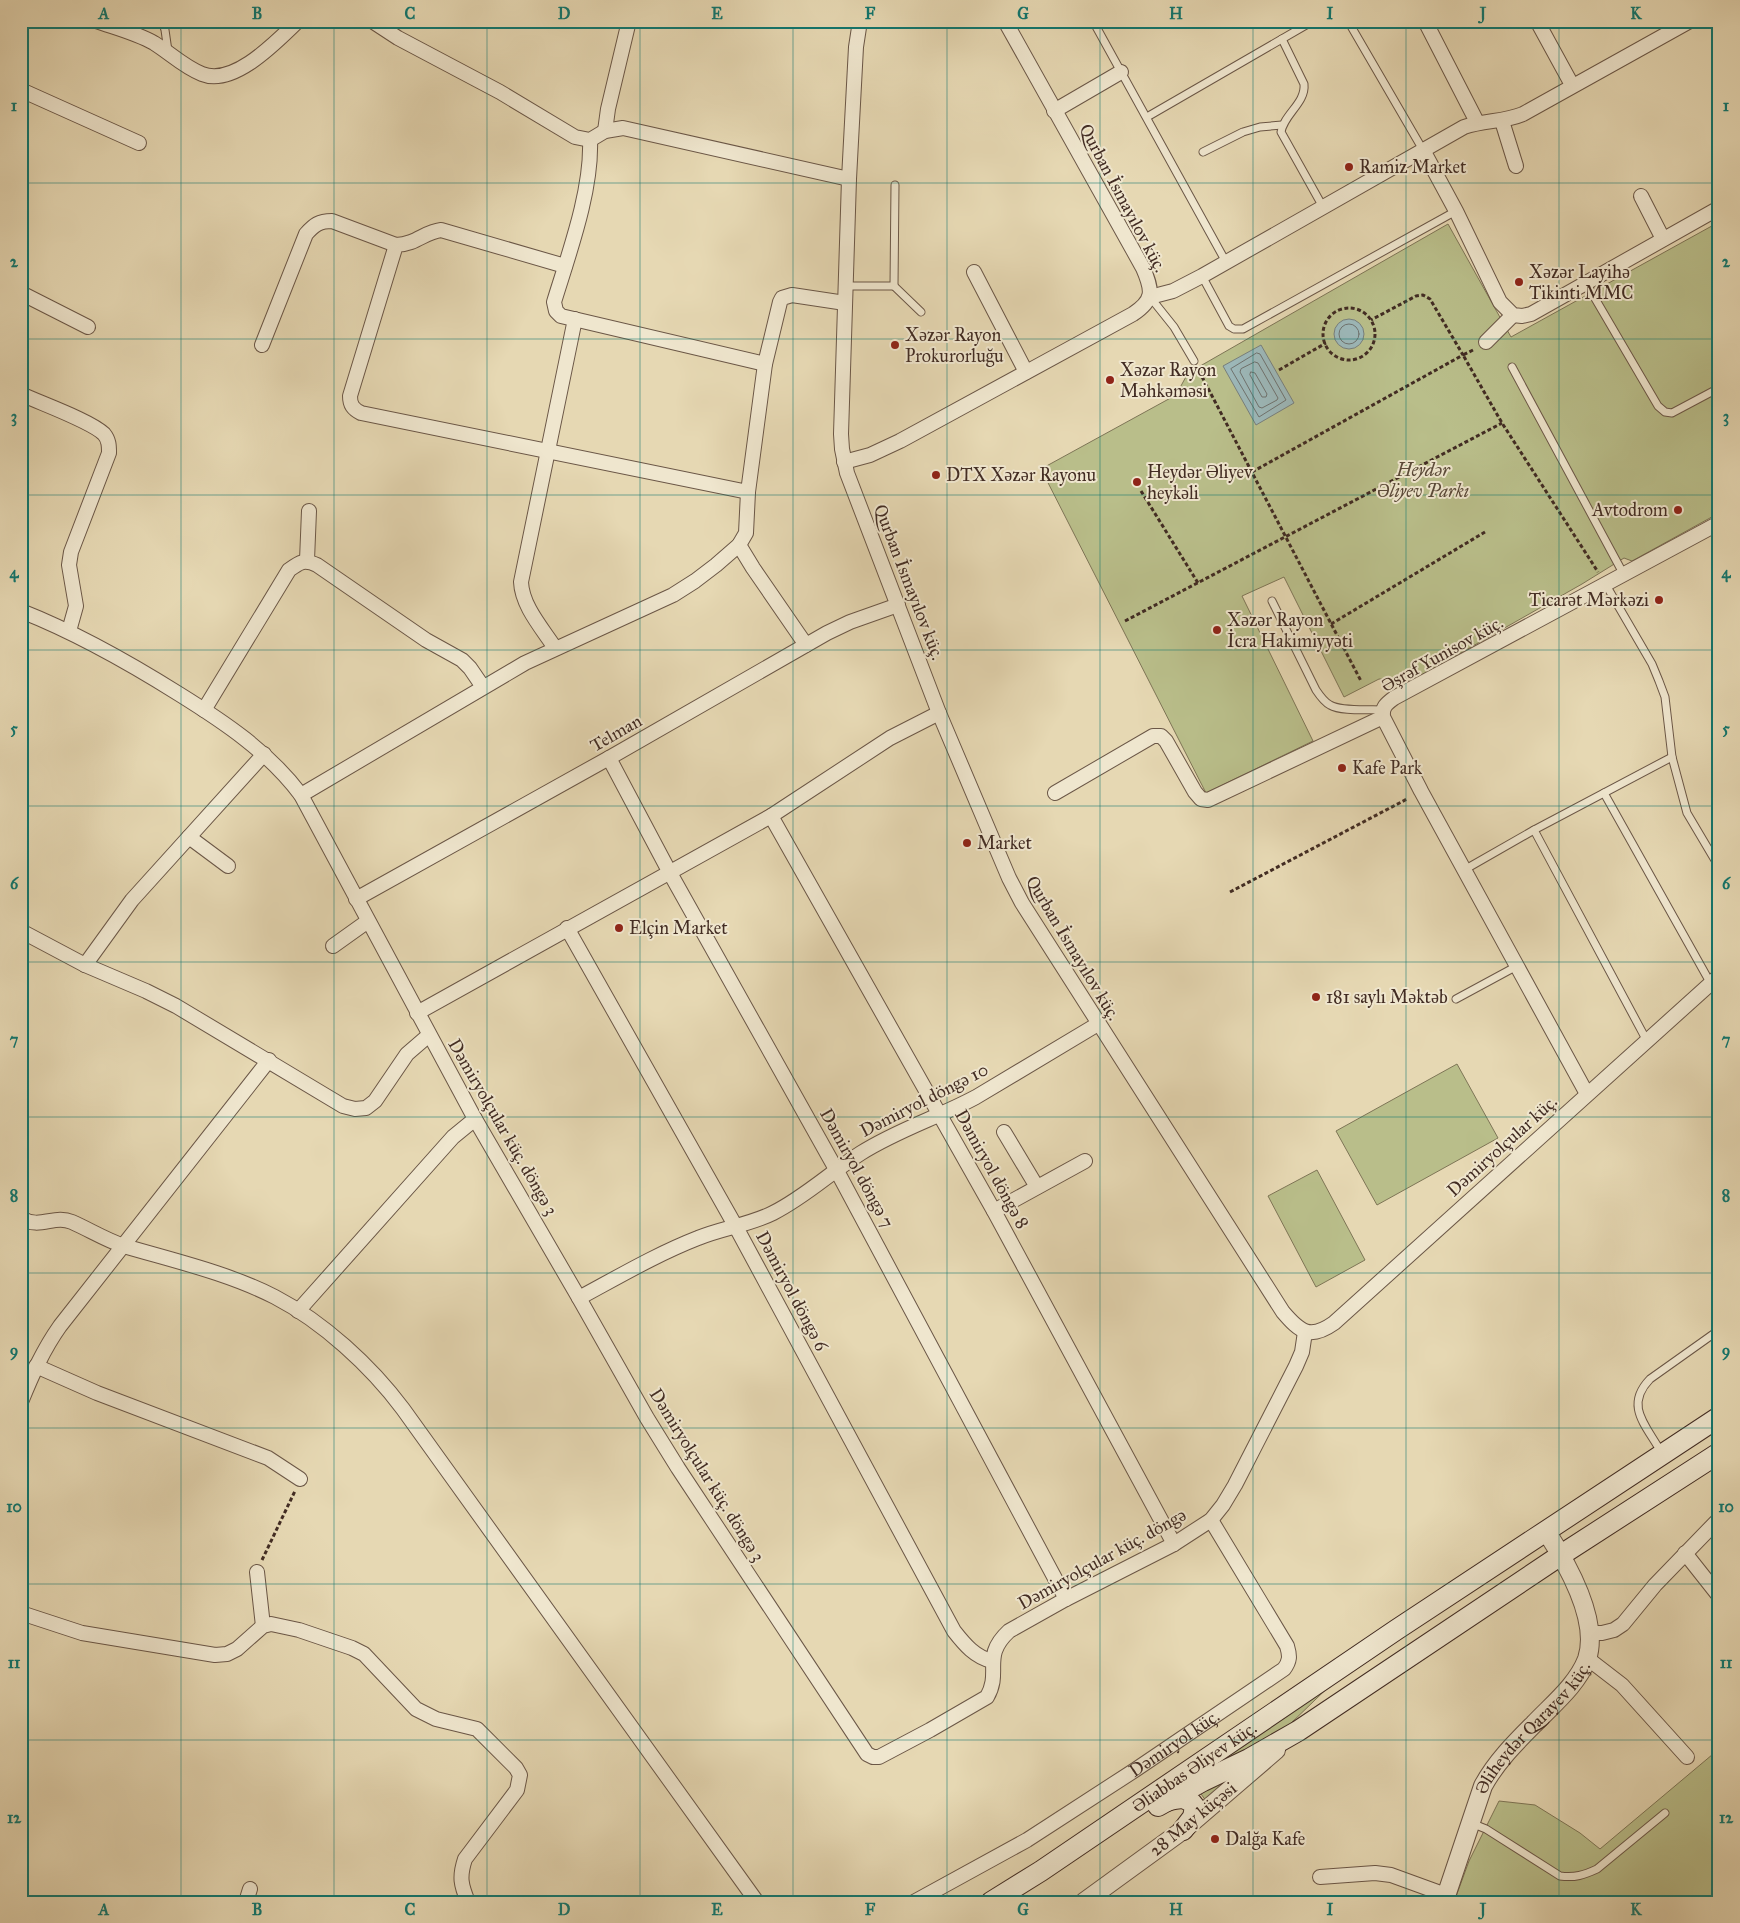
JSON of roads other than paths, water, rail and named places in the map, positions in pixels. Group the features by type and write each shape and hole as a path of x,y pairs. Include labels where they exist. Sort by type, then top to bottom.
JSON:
{"main road":[{"path":"1298,1731 1396,1630 1719,1418"},
{"path":"1719,1418 1716,1425 1719,1434"},
{"path":"1008,1902 1165,1802 1249,1759 1298,1731 1561,1555 1719,1453"},
{"name":"Əliabbas Əliyev küç.","path":"991,1902 1041,1872 1396,1630"},
{"path":"1165,1802 1183,1798 1192,1802 1194,1807 1193,1817 1183,1830"}],"street":[{"path":"96,21 142,37 168,52 183,64 204,75 212,76 232,72 259,56 298,21"},
{"path":"372,21 398,38 493,88 574,137 590,140 605,131 623,128 849,179"},
{"path":"605,131 608,109 629,21"},
{"name":"Qurban İsmayılov küç.","path":"860,21 856,47 845,286 841,434 844,462 939,713 1009,878 1022,903 1282,1312 1292,1324 1306,1332"},
{"name":"Qurban İsmayılov küç.","path":"844,462 884,449 1133,314 1146,304 1150,297 1150,289 1143,268 1005,21"},
{"path":"1425,21 1477,122"},
{"path":"1537,21 1572,86"},
{"path":"1150,297 1173,291 1202,276 1464,127 1477,122 1502,120 1523,114 1690,21"},
{"path":"1054,111 1121,72"},
{"path":"21,90 139,143"},
{"path":"1502,120 1516,166"},
{"path":"590,140 589,172 554,302 556,311 561,316 765,364"},
{"path":"1423,150 1456,211 1494,291 1506,310 1513,315 1531,314 1719,208"},
{"path":"1640,196 1663,239"},
{"path":"262,345 306,234 312,226 321,221 332,221 396,245 407,244 432,231 442,230 565,266"},
{"path":"396,245 350,396 350,403 354,409 362,413 748,492"},
{"path":"974,272 1026,372"},
{"path":"21,293 88,328"},
{"path":"300,795 484,687 555,648 673,595 702,576 739,545 746,533 748,492 765,364 780,302 782,298 792,295 845,302"},
{"path":"1486,342 1513,315"},
{"path":"555,648 528,606 521,587 576,319"},
{"path":"21,394 94,427 105,435 109,443 109,453 71,552 69,565 76,606 69,630"},
{"path":"307,560 309,511"},
{"name":"Əşrəf Yunisov küç.","path":"1587,1094 1421,791 1383,714 1386,704 1394,698 1719,524"},
{"path":"739,545 806,645"},
{"path":"204,710 285,576 299,562 307,560 325,570 426,640 462,660 484,687"},
{"name":"Telman","path":"356,899 610,758 806,645 850,622 898,605"},
{"name":"Dəmiryolçular küç. döngə 3","path":"21,611 69,630 140,670 204,710 264,754 300,795 475,1119 580,1298 647,1418 867,1754"},
{"path":"417,1013 771,816 890,738 939,713"},
{"path":"1055,794 1153,736 1161,736 1166,741 1195,792 1201,799 1208,800 1383,714"},
{"path":"85,965 132,900 264,754"},
{"name":"Dəmiryol döngə 7","path":"610,758 670,873 838,1170 1066,1599"},
{"name":"Dəmiryol döngə 8","path":"771,816 994,1211 1174,1544"},
{"path":"189,837 228,866"},
{"path":"333,946 368,922"},
{"name":"Dəmiryol döngə 6","path":"567,928 736,1227 954,1631 966,1647 981,1658 992,1661"},
{"path":"21,931 85,965 176,1006 343,1106 355,1109 366,1108 375,1101 407,1054 429,1035"},
{"name":"Dəmiryolçular küç.","path":"1306,1332 1319,1332 1334,1323 1715,980"},
{"name":"Dəmiryol döngə 10","path":"580,1298 698,1238 736,1227 774,1212 815,1187 860,1153 976,1097 1098,1024"},
{"path":"21,1402 36,1366 48,1343 60,1326 269,1060"},
{"path":"298,1311 453,1137 475,1119"},
{"path":"1004,1132 1037,1186"},
{"path":"994,1211 1085,1160"},
{"path":"21,1218 32,1224 64,1220 124,1246 243,1283 276,1298 298,1311 334,1338 385,1385 757,1902"},
{"name":"Dəmiryolçular küç. döngə","path":"867,1754 873,1757 880,1757 938,1726 986,1697 994,1680 992,1661 995,1648 1009,1631 1066,1599 1174,1544 1210,1520 1223,1505 1235,1485 1296,1366 1302,1352 1306,1332"},
{"path":"36,1366 96,1393 268,1458 300,1479"},
{"path":"1589,1633 1602,1633 1614,1630 1623,1624 1655,1585 1719,1519"},
{"name":"Dəmiryol küç.","path":"914,1902 1027,1840 1136,1770 1284,1669 1290,1656 1287,1646 1210,1520"},
{"name":"Əliheydər Qarayev küç.","path":"1445,1898 1483,1786 1490,1773 1520,1738 1566,1691 1587,1658 1589,1633 1576,1585 1546,1531"},
{"path":"1685,1553 1719,1596"},
{"path":"257,1572 263,1626"},
{"path":"21,1614 82,1633 215,1655 228,1654 237,1649 263,1626 271,1624 299,1630 364,1654 416,1709 436,1719 477,1729 488,1738 516,1768 520,1775 517,1790 465,1859 460,1872 461,1886 468,1902"},
{"path":"1587,1658 1622,1685 1687,1758"},
{"name":"28 May küçəsi","path":"1084,1902 1183,1830 1298,1731"},
{"path":"1320,1877 1375,1873 1391,1875 1445,1898"}],"lane":[{"path":"162,21 168,52"},
{"path":"1093,21 1226,262"},
{"path":"1147,117 1313,21"},
{"path":"1348,21 1423,150"},
{"path":"1282,40 1304,84 1305,90 1302,98 1282,125 1281,132 1323,207"},
{"path":"1203,152 1243,132 1260,127 1282,125"},
{"path":"894,185 894,286"},
{"path":"1202,276 1229,326 1234,329 1243,329 1456,211"},
{"path":"1586,283 1658,406 1665,412 1672,413 1719,388"},
{"path":"845,286 894,286 922,312"},
{"path":"1150,297 1174,327 1194,361"},
{"path":"1512,367 1624,575"},
{"path":"1606,585 1652,664 1659,681 1665,697 1672,757 1687,813 1719,867"},
{"path":"1272,601 1316,690 1323,700 1331,706 1383,714"},
{"path":"1464,870 1534,830 1672,757"},
{"path":"1604,793 1715,980"},
{"path":"1534,830 1647,1041"},
{"path":"1456,999 1517,966"},
{"path":"1662,1454 1638,1412 1637,1399 1642,1387 1650,1378 1719,1330"},
{"path":"1471,1823 1486,1829 1560,1876 1571,1877 1584,1875 1597,1869 1665,1813"}],"water":[{"path":"1349,319 1355,320 1363,328 1363,340 1355,348 1349,349 1343,348 1335,340 1334,334 1335,328 1343,320"},
{"path":"1261,345 1294,403 1256,425 1223,366"}],"place":[{"name":"Ramiz Market","path":"1349,167"},
{"name":"Xəzər Layihə Tikinti MMC","path":"1519,282"},
{"name":"Xəzər Rayon Prokurorluğu","path":"895,345"},
{"name":"Xəzər Rayon Məhkəməsi","path":"1110,380"},
{"name":"DTX Xəzər Rayonu","path":"936,475"},
{"name":"Heydər Əliyev heykəli","path":"1137,482"},
{"name":"Avtodrom","path":"1678,510"},
{"name":"Ticarət Mərkəzi","path":"1659,600"},
{"name":"Xəzər Rayon İcra Hakimiyyəti","path":"1217,630"},
{"name":"Kafe Park","path":"1342,768"},
{"name":"Market","path":"967,843"},
{"name":"Elçin Market","path":"619,928"},
{"name":"181 saylı Məktəb","path":"1316,997"},
{"name":"Dalğa Kafe","path":"1215,1839"}],"park label":[{"name":"Heydər Əliyev Parkı","path":"1423,480"}]}
